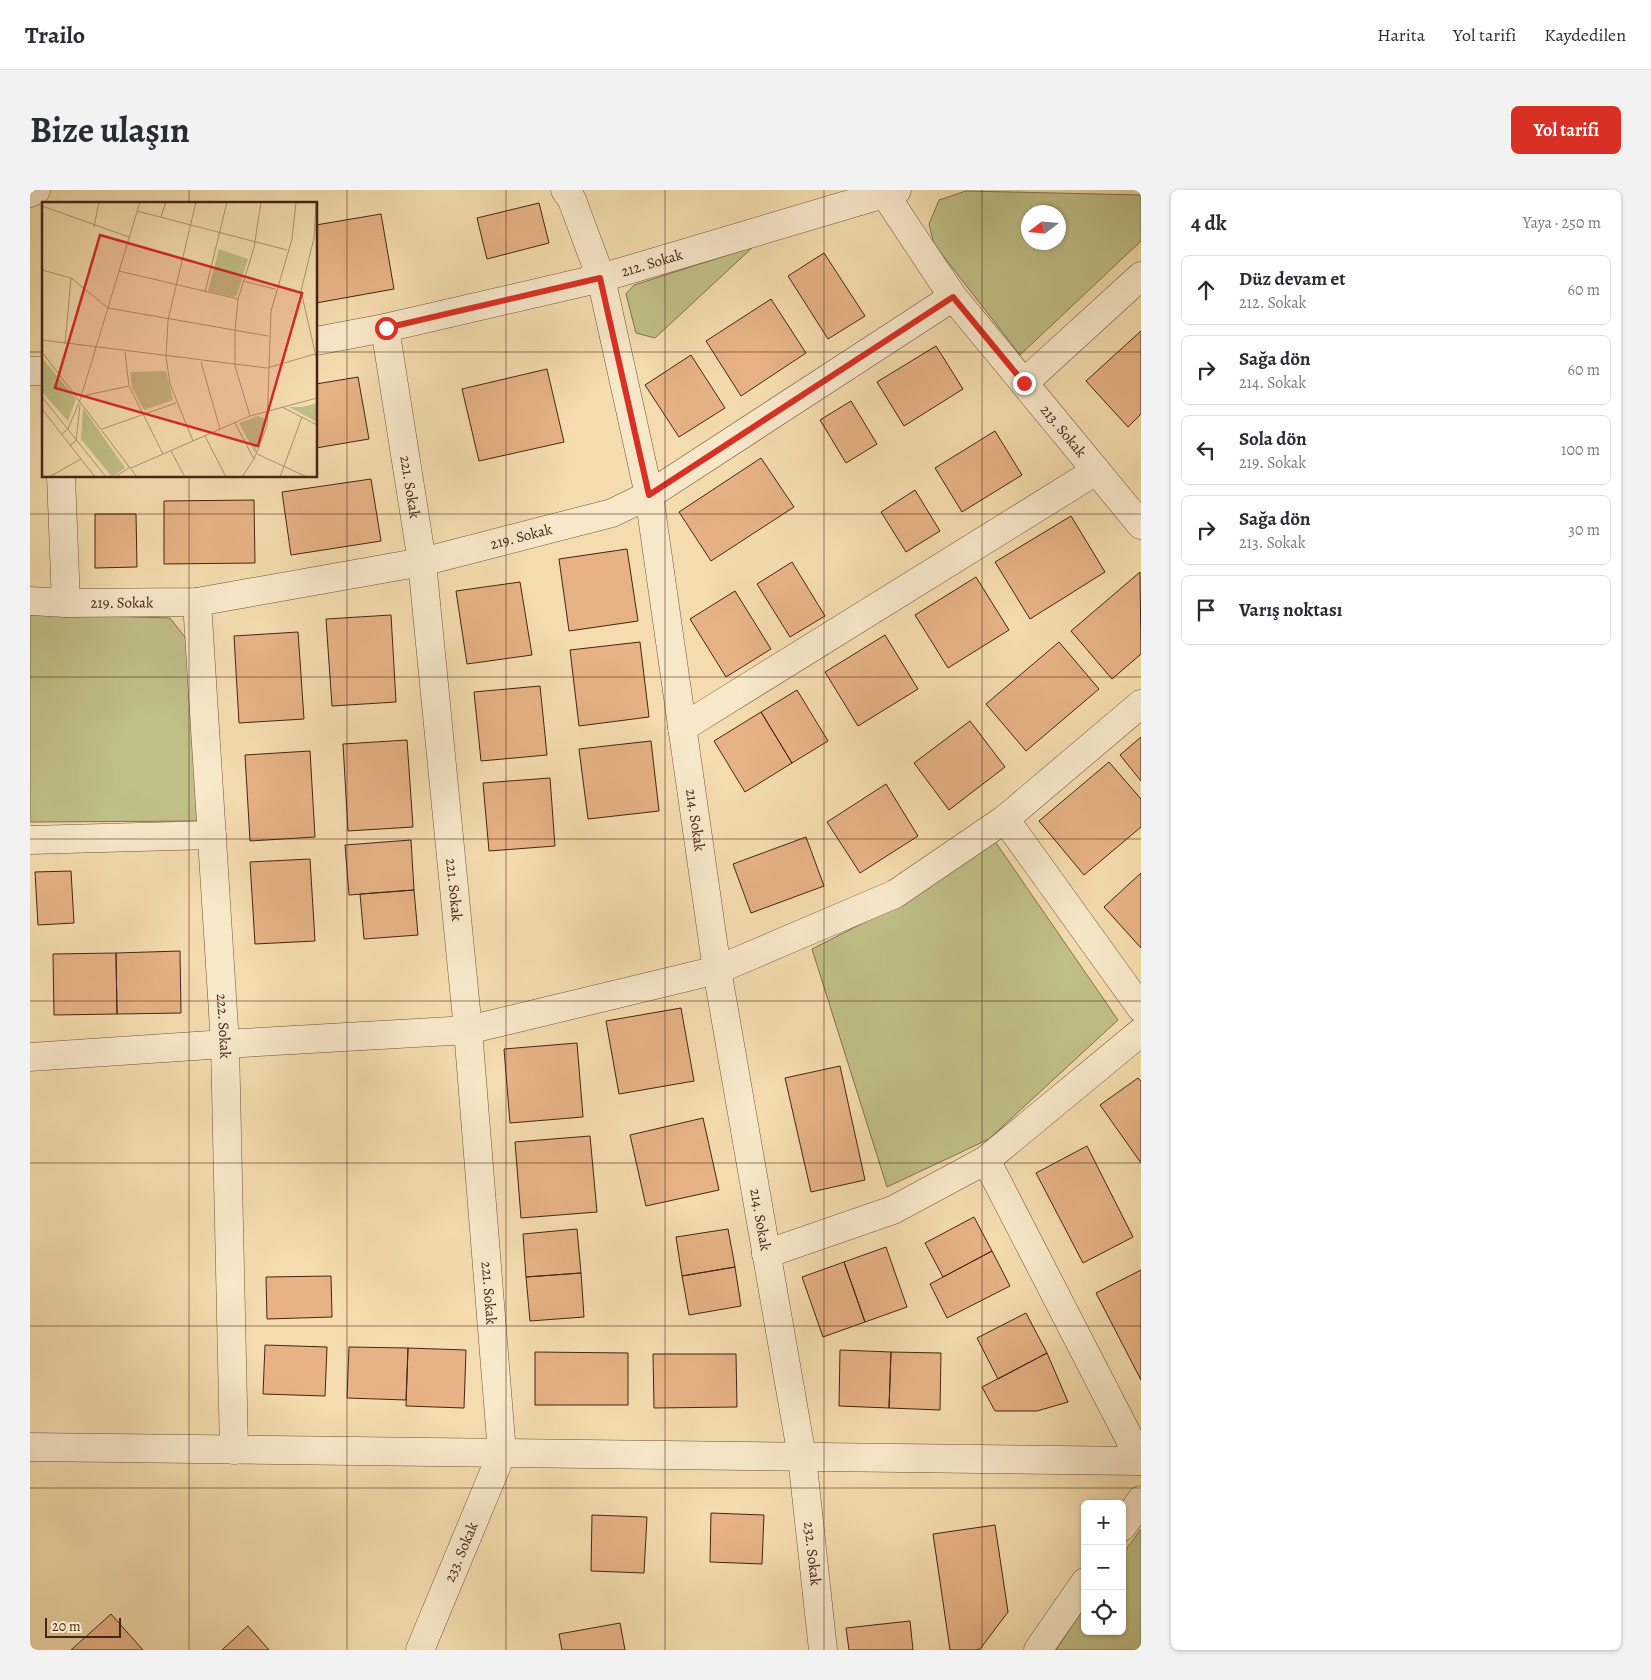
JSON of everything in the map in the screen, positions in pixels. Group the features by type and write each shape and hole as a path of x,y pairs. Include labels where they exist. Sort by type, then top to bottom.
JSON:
{"street":[{"path":"30,193 36,190"},
{"name":"214. Sokak","path":"565,190 572,200 600,278 649,495 717,970 802,1457"},
{"name":"212. Sokak","path":"318,341 386,328 600,278 888,191"},
{"name":"213. Sokak","path":"888,191 953,297 1141,525"},
{"path":"1024,383 1141,276"},
{"name":"219. Sokak","path":"30,601 66,603 197,602 422,562 612,512 649,495 953,297"},
{"name":"221. Sokak","path":"386,328 422,562 468,1030 502,1453"},
{"path":"682,728 1096,471"},
{"path":"61,478 66,603"},
{"name":"222. Sokak","path":"197,602 225,1044 234,1450"},
{"path":"30,1057 468,1030 717,970 895,894 1005,819 1141,704"},
{"path":"1005,819 1141,1008"},
{"path":"30,840 212,835"},
{"path":"766,1254 893,1210 986,1160 1141,1032"},
{"path":"30,1448 1141,1461 986,1160"},
{"name":"233. Sokak","path":"420,1650 502,1453"},
{"name":"232. Sokak","path":"802,1457 823,1650"},
{"path":"1126,1521 1141,1500"},
{"path":"1038,1650 1081,1588"}],"shaded area":[{"path":"966,191 1141,195 1141,241 1020,355 934,244 929,224 939,200"},
{"path":"753,247 655,338 636,333 626,294 634,285"},
{"path":"30,614 170,618 188,641 197,821 30,822"},
{"path":"994,840 1118,1020 989,1139 887,1187 812,949 914,897"},
{"path":"1141,1529 1141,1650 1056,1650 1081,1612 1081,1635 1126,1635 1126,1550"}],"building":[{"path":"539,203 549,243 487,259 477,218"},
{"path":"381,214 394,289 318,303 318,225"},
{"path":"824,253 865,316 828,339 788,276"},
{"path":"771,299 806,353 741,396 706,341"},
{"path":"1141,331 1141,414 1128,427 1086,381"},
{"path":"936,346 963,389 904,426 877,382"},
{"path":"691,355 725,408 679,437 645,385"},
{"path":"547,369 564,442 479,461 462,389"},
{"path":"358,377 369,439 318,448 318,384"},
{"path":"851,401 877,444 846,463 820,420"},
{"path":"995,431 1022,475 962,512 935,468"},
{"path":"761,458 794,507 711,561 679,512"},
{"path":"371,479 381,541 291,555 282,492"},
{"path":"915,490 940,531 906,552 881,512"},
{"path":"254,500 255,563 164,564 164,501"},
{"path":"95,514 136,514 137,567 95,568"},
{"path":"1071,516 1105,572 1030,619 995,562"},
{"path":"627,549 638,621 569,631 559,559"},
{"path":"792,562 825,616 790,637 757,584"},
{"path":"1140,572 1141,654 1112,679 1071,631"},
{"path":"976,577 1009,630 948,668 915,615"},
{"path":"520,582 532,655 467,664 456,591"},
{"path":"735,591 771,649 726,677 690,619"},
{"path":"391,615 396,702 332,706 326,619"},
{"path":"298,632 304,719 239,723 234,636"},
{"path":"885,635 918,689 858,726 825,672"},
{"path":"640,642 649,717 579,726 570,650"},
{"path":"1059,642 1099,689 1026,751 986,704"},
{"path":"540,686 547,755 481,761 474,692"},
{"path":"797,690 828,741 792,763 761,712"},
{"path":"761,712 792,763 745,792 714,741"},
{"path":"970,721 1005,767 949,810 914,763"},
{"path":"1141,737 1141,781 1120,755"},
{"path":"407,740 413,827 348,831 343,744"},
{"path":"651,741 659,811 588,819 579,749"},
{"path":"310,751 315,837 250,841 245,755"},
{"path":"1109,762 1141,799 1141,827 1084,875 1039,821"},
{"path":"550,778 555,846 489,851 483,783"},
{"path":"886,784 918,836 860,873 827,822"},
{"path":"806,837 824,886 751,913 733,864"},
{"path":"411,840 414,890 349,895 345,845"},
{"path":"310,859 315,941 255,944 250,862"},
{"path":"71,871 74,923 38,925 35,872"},
{"path":"1141,873 1141,948 1104,907"},
{"path":"414,890 418,935 364,939 360,894"},
{"path":"180,951 181,1013 117,1014 116,953"},
{"path":"116,953 117,1014 54,1015 53,954"},
{"path":"681,1008 694,1081 619,1094 606,1021"},
{"path":"577,1043 583,1117 510,1123 504,1049"},
{"path":"840,1066 865,1180 811,1192 785,1078"},
{"path":"1138,1078 1141,1081 1141,1163 1100,1105"},
{"path":"703,1118 719,1190 646,1206 630,1135"},
{"path":"590,1136 597,1212 521,1218 515,1142"},
{"path":"1087,1146 1133,1237 1083,1263 1036,1173"},
{"path":"974,1217 992,1251 943,1277 925,1243"},
{"path":"577,1229 581,1273 526,1277 523,1234"},
{"path":"728,1229 735,1267 682,1276 676,1237"},
{"path":"886,1247 907,1307 865,1322 844,1262"},
{"path":"992,1251 1010,1286 947,1318 930,1284"},
{"path":"844,1262 865,1322 823,1337 802,1277"},
{"path":"735,1267 741,1306 689,1315 682,1276"},
{"path":"1141,1270 1141,1380 1096,1293"},
{"path":"581,1273 584,1317 530,1321 526,1277"},
{"path":"331,1276 332,1317 267,1319 266,1277"},
{"path":"1026,1313 1047,1353 998,1379 977,1338"},
{"path":"265,1345 327,1347 325,1396 263,1394"},
{"path":"349,1347 408,1348 406,1400 347,1398"},
{"path":"408,1348 466,1350 464,1408 406,1406"},
{"path":"840,1350 891,1352 889,1408 839,1406"},
{"path":"535,1352 628,1353 628,1405 535,1405"},
{"path":"891,1352 941,1353 940,1410 889,1408"},
{"path":"1047,1353 1068,1402 1037,1411 995,1411 982,1387"},
{"path":"653,1354 736,1354 737,1407 654,1408"},
{"path":"711,1513 764,1515 762,1564 710,1562"},
{"path":"592,1515 647,1517 644,1573 591,1571"},
{"path":"995,1525 1008,1612 980,1649 950,1650 933,1534"},
{"path":"111,1614 143,1650 71,1650"},
{"path":"910,1621 913,1650 849,1650 846,1628"},
{"path":"620,1623 625,1650 562,1650 559,1634"},
{"path":"248,1626 269,1650 222,1650"}],"route":[{"path":"386,328 600,278 649,495 953,297 1024,383"}]}
